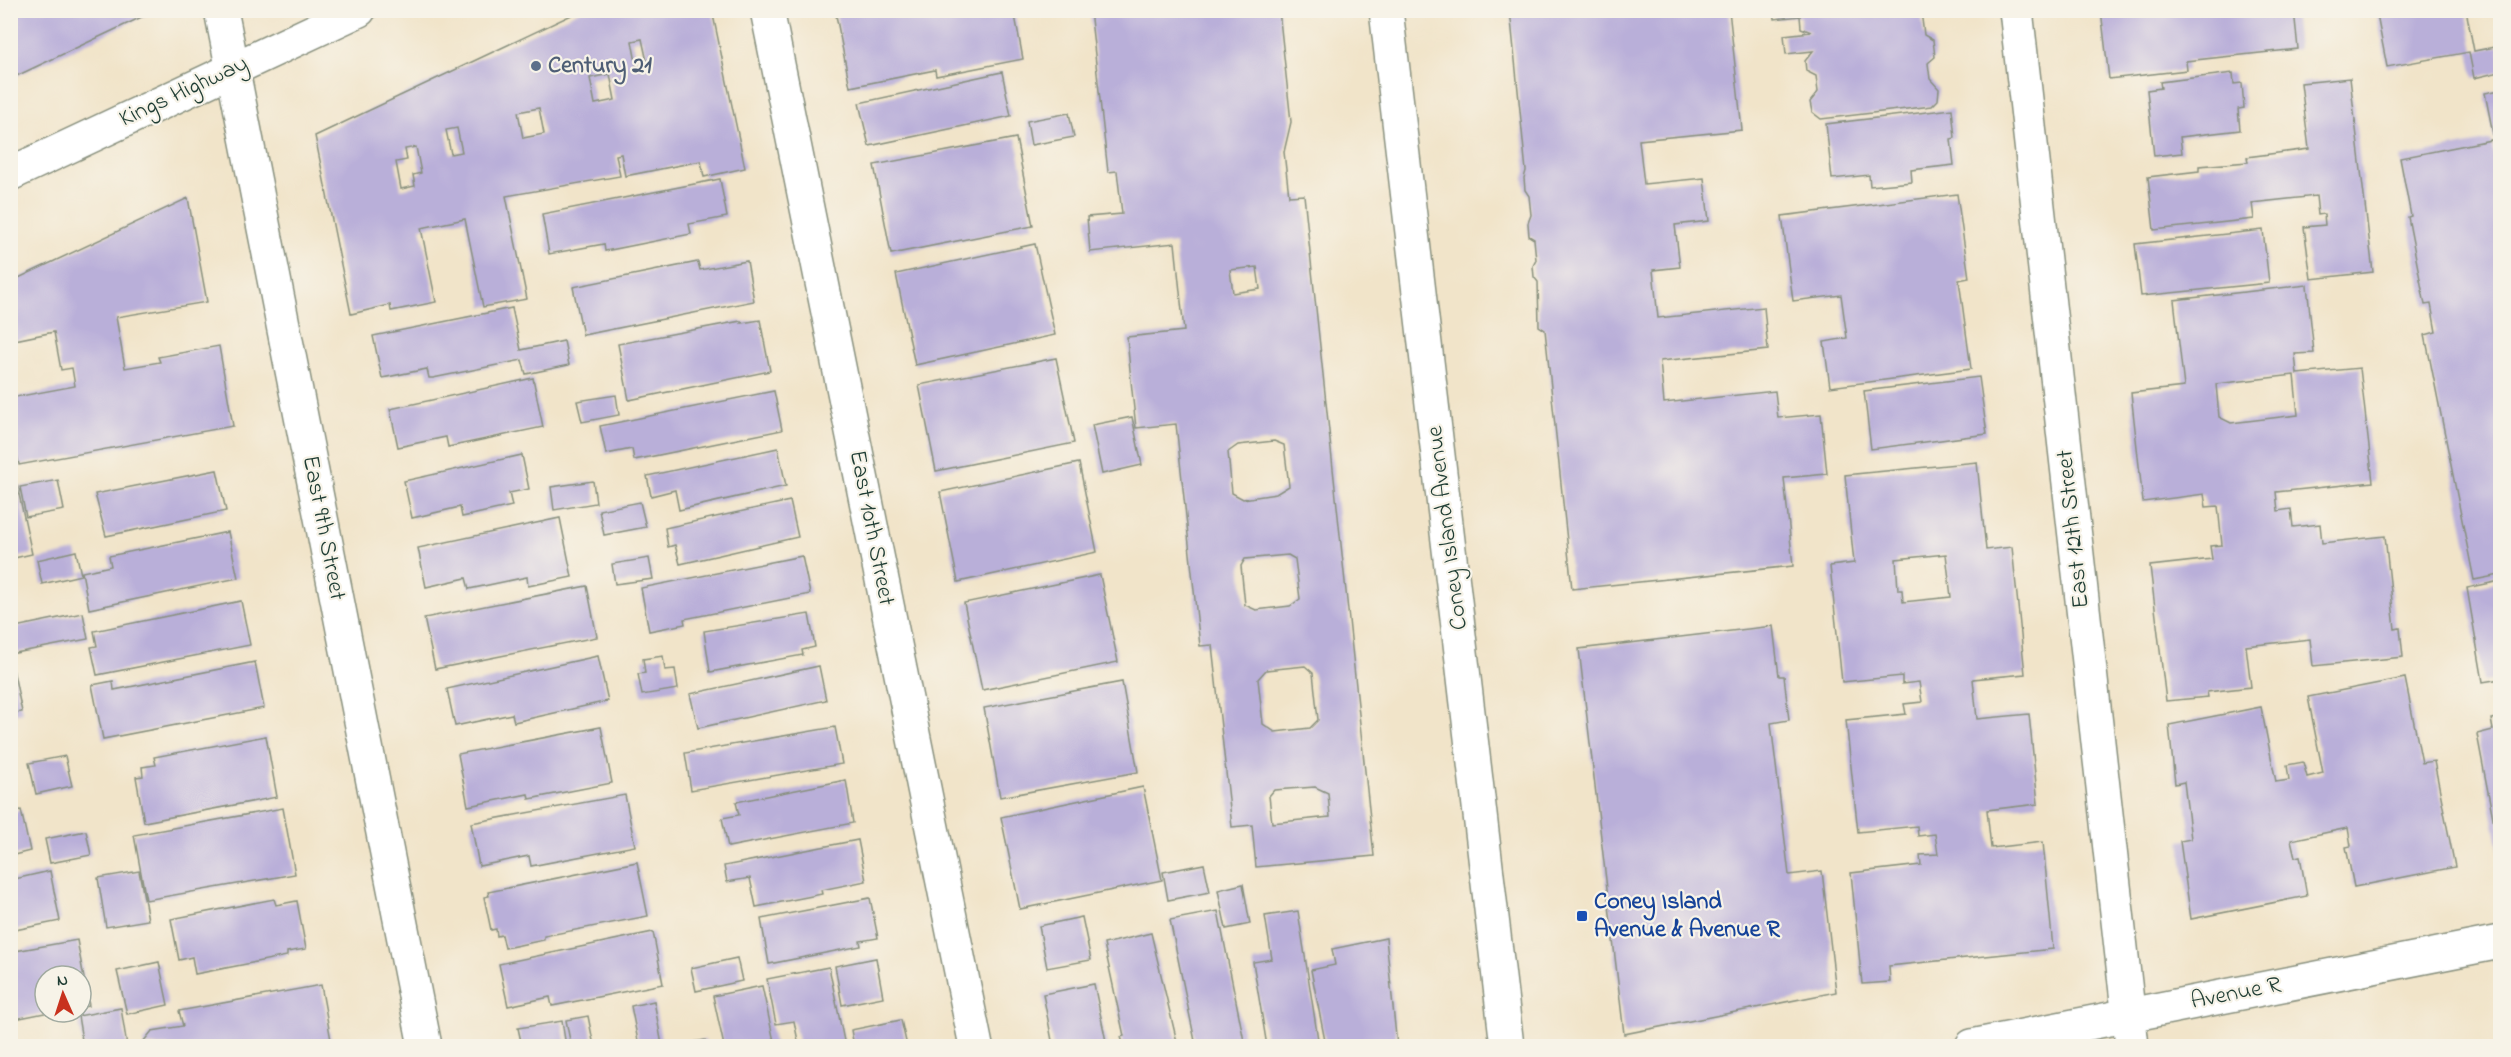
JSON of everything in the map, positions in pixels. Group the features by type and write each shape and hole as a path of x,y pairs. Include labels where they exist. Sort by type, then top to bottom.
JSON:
{"street":[{"name":"East 9th Street","path":"221,10 425,1047"},
{"name":"Kings Highway","path":"10,174 359,10"},
{"name":"East 10th Street","path":"767,10 976,1047"},
{"name":"Coney Island Avenue","path":"1386,10 1507,1047"},
{"name":"East 12th Street","path":"2016,10 2130,1031"},
{"name":"Avenue R","path":"1972,1047 2130,1031 2500,942"}],"building":[{"path":"10,10 148,10 148,14 10,79"},
{"path":"582,10 712,10 745,168 704,177 701,161 625,176 621,154 616,155 620,176 506,196 527,299 483,307 465,219 421,228 436,302 391,311 390,305 351,314 315,136","holes":["642,39 648,66 637,68 632,41","610,74 615,100 595,104 590,78","539,108 544,134 523,138 518,112","457,128 462,152 451,154 446,130","416,147 421,173 413,175 415,186 401,189 396,162 407,160 405,149"]},
{"path":"835,10 1014,10 1023,59 936,76 935,70 850,87"},
{"path":"1062,10 1085,10 1085,12 1062,15"},
{"path":"1090,10 1279,10 1291,122 1284,152 1289,196 1304,195 1374,856 1256,867 1252,825 1232,827 1212,645 1200,646 1176,424 1136,428 1131,381 1127,337 1184,331 1175,243 1090,252 1087,217 1122,214 1117,171 1108,172","holes":["1257,267 1260,289 1233,293 1230,270","1274,441 1284,445 1289,486 1276,494 1243,499 1232,493 1228,452 1238,445","1288,555 1295,559 1300,599 1290,606 1256,610 1245,605 1241,566 1245,559","1305,666 1313,673 1318,720 1310,728 1275,732 1263,724 1258,679 1266,670","1315,787 1328,793 1330,817 1272,823 1269,796 1274,790"]},
{"path":"1510,10 1729,10 1742,130 1639,140 1644,184 1704,178 1709,221 1675,225 1680,267 1653,270 1658,318 1764,307 1768,350 1660,361 1664,403 1775,391 1778,418 1821,414 1827,474 1784,478 1793,566 1572,589 1545,330 1539,326 1538,282 1534,277 1533,266 1536,260 1534,239 1529,236 1528,223 1531,215 1529,196 1525,190 1526,171"},
{"path":"1774,10 1930,10 1922,19 1924,35 1933,40 1935,57 1928,63 1930,79 1939,89 1938,100 1932,106 1821,119 1812,112 1810,102 1818,92 1816,76 1806,71 1805,61 1813,51 1786,54 1784,35 1811,32 1801,28 1800,16 1775,19"},
{"path":"2101,10 2294,10 2298,49 2186,61 2187,70 2109,79"},
{"path":"2376,10 2466,10 2474,51 2500,46 2500,72 2474,78 2469,52 2387,67"},
{"path":"1002,72 1011,116 869,146 859,103"},
{"path":"2233,73 2234,84 2242,83 2244,108 2238,109 2240,130 2180,137 2182,153 2154,156 2147,90 2161,88 2160,82"},
{"path":"2350,78 2373,272 2311,279 2304,227 2325,225 2324,214 2318,215 2316,196 2252,203 2254,219 2154,230 2148,177 2199,171 2199,166 2248,162 2247,157 2309,149 2301,83"},
{"path":"2500,90 2500,138 2494,139 2485,93"},
{"path":"1952,109 1955,138 1951,139 1954,165 1911,170 1912,182 1870,186 1869,175 1832,179 1826,124"},
{"path":"1069,113 1074,137 1031,145 1027,121"},
{"path":"1016,138 1033,226 891,254 874,165"},
{"path":"2491,140 2500,190 2500,575 2474,580 2425,335 2436,332 2431,304 2425,305 2408,217 2411,216 2400,158"},
{"path":"720,179 727,217 689,224 691,234 605,251 604,244 549,254 542,214"},
{"path":"1957,194 1969,278 1959,280 1971,369 1830,387 1824,342 1847,338 1841,295 1793,301 1782,216"},
{"path":"188,198 207,302 116,317 125,368 160,362 158,357 219,346 233,426 19,465 10,419 10,398 75,386 72,368 61,370 54,332 10,341 10,282"},
{"path":"2263,230 2269,283 2141,296 2135,244"},
{"path":"1035,244 1055,335 915,365 896,274"},
{"path":"747,261 754,301 583,335 573,287 698,262 700,270"},
{"path":"2307,285 2314,353 2295,354 2297,374 2360,368 2373,482 2276,492 2278,511 2291,509 2293,527 2320,524 2322,543 2385,536 2395,629 2400,628 2403,657 2313,666 2310,639 2246,646 2251,687 2207,692 2208,697 2166,701 2150,566 2212,559 2210,546 2222,545 2218,506 2206,507 2204,494 2143,502 2131,393 2184,387 2174,300","holes":["2294,375 2298,415 2231,423 2219,417 2216,384"]},
{"path":"512,308 521,350 564,341 569,365 526,374 522,360 433,378 429,378 427,369 382,378 373,336"},
{"path":"760,320 770,371 629,400 618,344 741,321 741,323"},
{"path":"1056,358 1074,443 936,471 919,385"},
{"path":"1979,377 1987,434 1871,449 1864,391"},
{"path":"533,378 543,427 448,447 446,437 398,447 390,409"},
{"path":"774,391 782,430 634,460 632,449 606,454 600,426"},
{"path":"616,395 619,415 582,422 577,401"},
{"path":"1132,417 1142,465 1102,474 1092,425"},
{"path":"778,448 786,486 679,510 675,490 651,496 647,476"},
{"path":"522,455 529,489 509,493 512,506 462,517 460,507 412,518 404,481"},
{"path":"1977,462 1986,550 2012,547 2025,674 1973,679 1977,719 2029,714 2038,804 1987,810 1991,848 2043,842 2053,949 1889,966 1890,982 1862,984 1851,873 1921,865 1920,855 1938,854 1935,834 1918,836 1917,826 1858,832 1846,720 1906,714 1904,704 1922,702 1919,682 1902,684 1902,676 1842,682 1830,566 1854,563 1845,475","holes":["1946,554 1951,597 1903,602 1902,590 1898,590 1896,559"]},
{"path":"1079,463 1097,552 958,582 940,492"},
{"path":"217,470 226,511 106,536 95,494"},
{"path":"58,480 64,510 26,517 20,487"},
{"path":"593,481 596,503 554,510 551,487"},
{"path":"17,485 32,554 10,559 10,486"},
{"path":"790,501 798,537 680,564 675,545 668,547 665,528"},
{"path":"640,502 646,527 604,535 599,510"},
{"path":"560,518 572,577 528,586 527,577 469,589 466,578 426,587 418,548"},
{"path":"228,532 238,578 89,609 82,572 111,566 109,556"},
{"path":"76,551 81,575 42,584 37,560"},
{"path":"802,556 810,594 684,619 685,624 649,631 641,588"},
{"path":"649,558 653,579 615,584 612,564"},
{"path":"1100,575 1118,662 982,690 964,603"},
{"path":"2500,581 2500,679 2483,682 2467,588"},
{"path":"587,586 597,637 435,669 424,618"},
{"path":"241,601 250,645 97,675 91,647 97,646 94,631"},
{"path":"83,613 88,639 10,654 10,628"},
{"path":"809,614 815,647 802,650 803,655 710,672 704,631"},
{"path":"1773,626 1779,676 1784,676 1789,720 1771,723 1789,875 1822,871 1836,992 1624,1034 1579,649"},
{"path":"598,656 608,701 514,722 512,714 455,726 447,689"},
{"path":"663,656 665,670 675,669 678,689 642,695 638,674 645,673 643,659"},
{"path":"255,662 264,708 103,739 92,685 113,681 114,690"},
{"path":"12,664 22,712 10,714 10,665"},
{"path":"819,666 826,700 698,728 690,694"},
{"path":"2405,678 2422,763 2434,761 2455,867 2354,887 2346,847 2351,846 2348,828 2291,840 2295,857 2300,856 2307,896 2191,919 2180,841 2191,839 2184,782 2175,784 2169,725 2261,707 2276,782 2289,780 2287,765 2303,762 2307,777 2323,773 2308,697"},
{"path":"1122,682 1138,772 1000,797 984,708"},
{"path":"2500,717 2499,850 2477,734 2493,730 2491,719"},
{"path":"601,727 612,783 529,799 528,794 468,806 458,754"},
{"path":"835,727 842,764 691,790 685,753"},
{"path":"266,736 277,797 144,822 136,777 143,776 142,767 156,765 154,757"},
{"path":"65,756 72,786 36,794 29,763"},
{"path":"846,780 853,823 728,847 722,818 739,815 736,802"},
{"path":"1143,787 1162,880 1020,909 1001,817"},
{"path":"625,795 635,846 531,866 529,856 479,866 471,823"},
{"path":"283,808 295,874 146,900 134,835"},
{"path":"21,810 30,851 10,856 10,812"},
{"path":"86,831 91,855 50,863 45,839"},
{"path":"858,840 866,881 821,890 822,894 756,907 750,878 727,882 724,866"},
{"path":"637,862 648,916 544,936 544,940 505,948 502,935 497,936 496,929 491,930 484,897 489,896 488,892"},
{"path":"1204,864 1210,892 1168,900 1163,872"},
{"path":"50,871 60,921 10,931 10,880"},
{"path":"139,871 148,920 106,927 98,878"},
{"path":"1243,884 1250,924 1226,929 1218,890"},
{"path":"870,898 878,938 860,941 861,946 769,964 761,919"},
{"path":"274,899 276,905 297,901 306,949 287,952 287,956 195,974 192,957 179,960 171,919"},
{"path":"1218,911 1245,1046 1196,1046 1170,920"},
{"path":"1298,911 1319,1046 1267,1046 1253,962 1272,959 1265,916"},
{"path":"1082,917 1091,960 1047,968 1039,926"},
{"path":"653,932 663,984 552,1006 550,997 508,1006 499,964"},
{"path":"1151,933 1178,1046 1124,1046 1121,1037 1124,1036 1104,944"},
{"path":"1386,938 1397,1046 1326,1046 1311,970 1335,965 1332,949"},
{"path":"77,940 81,964 33,964 33,1015 10,1020 10,952"},
{"path":"737,958 742,981 696,991 691,968"},
{"path":"876,958 883,997 842,1005 835,966"},
{"path":"159,962 168,1005 127,1014 117,971"},
{"path":"829,967 845,1046 799,1046 794,1021 776,1024 767,979"},
{"path":"1094,984 1107,1046 1053,1046 1043,994"},
{"path":"321,985 331,1040 296,1046 144,1046 143,1042 152,1031 183,1026 179,1011"},
{"path":"762,986 775,1046 724,1046 713,996"},
{"path":"654,1001 662,1045 639,1046 631,1006"},
{"path":"121,1008 127,1046 83,1046 79,1024 93,1024 93,1013"},
{"path":"588,1016 594,1046 571,1046 566,1020"},
{"path":"901,1020 907,1046 854,1046 851,1030"},
{"path":"562,1021 566,1046 522,1046 518,1028"},
{"path":"705,1040 707,1046 675,1046 675,1045"}],"place":[{"name":"Century 21","path":"536,66"},
{"name":"Coney Island Avenue & Avenue R","path":"1582,916"}]}
